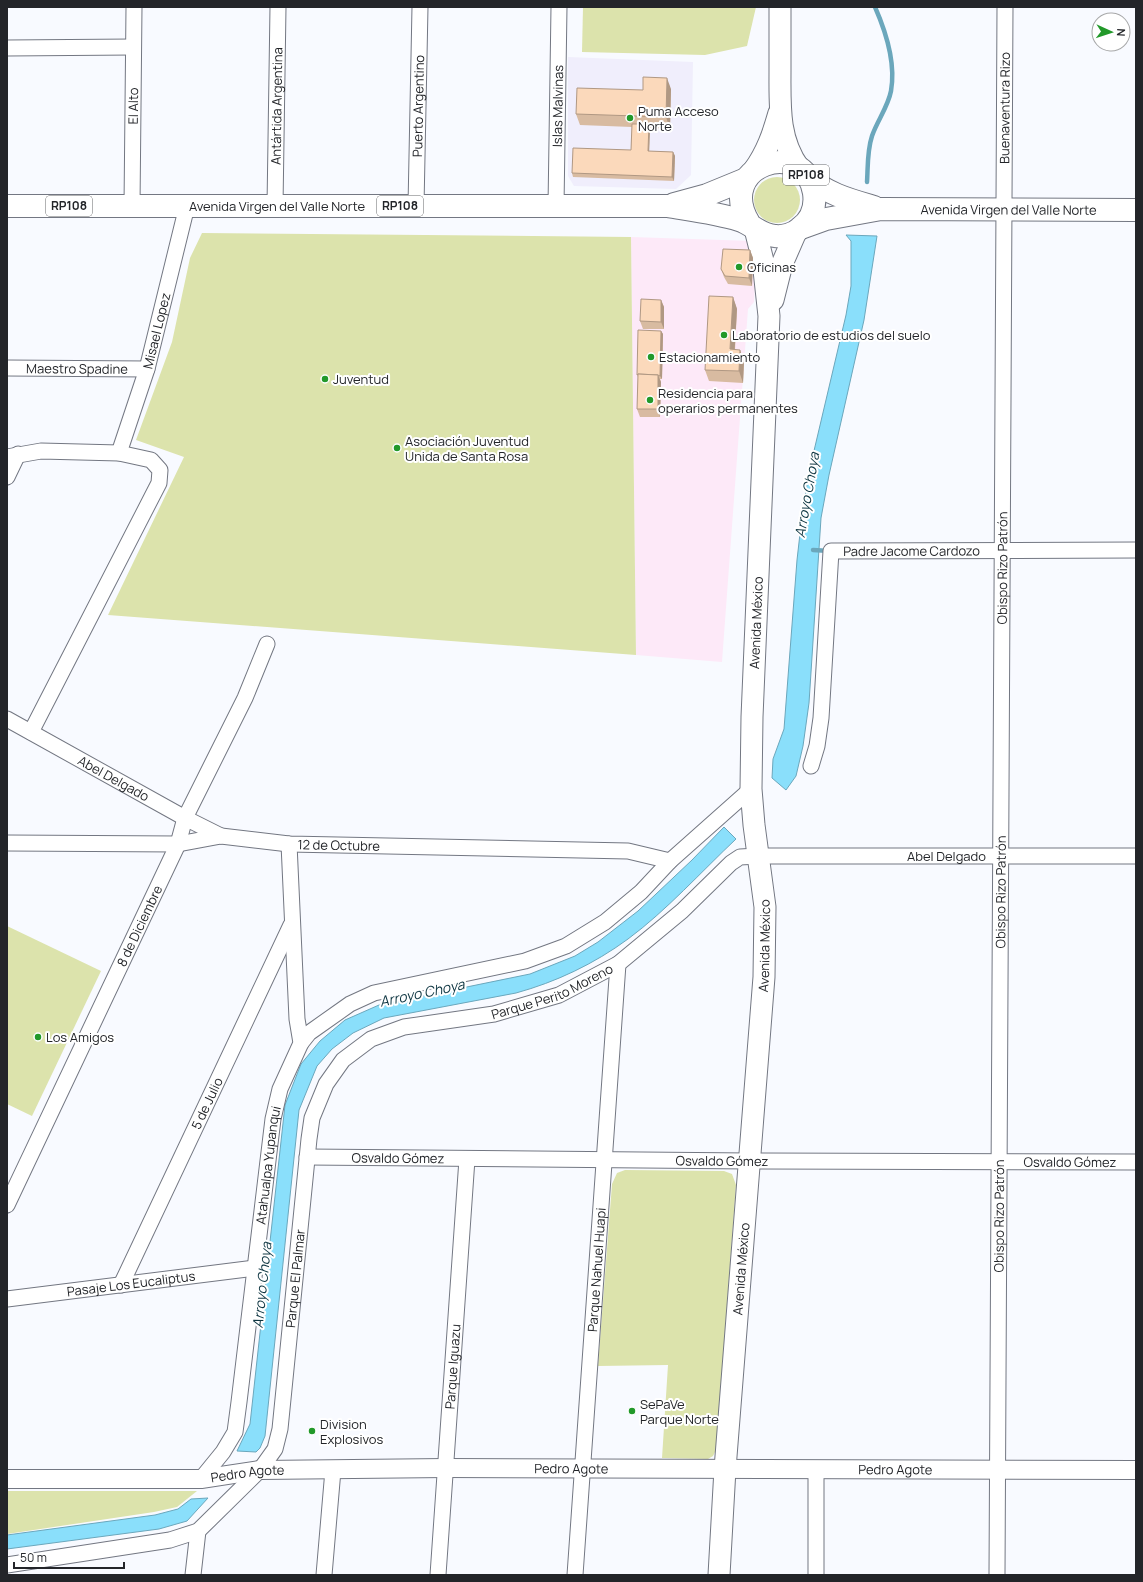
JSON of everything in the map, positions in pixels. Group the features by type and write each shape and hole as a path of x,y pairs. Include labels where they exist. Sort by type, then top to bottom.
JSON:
{"main road":[{"path":"780,7 780,107 782,124 788,148 804,173"},
{"path":"752,226 743,213 741,202 742,190 750,174 768,148 780,107"},
{"name":"RP108","path":"750,174 765,164 777,162 789,163 804,173 813,187 815,198 814,209 809,220 798,230 786,236 765,234 752,226"},
{"name":"Avenida Virgen del Valle Norte","path":"804,173 816,185 835,195 881,209"},
{"name":"Avenida Virgen del Valle Norte","path":"667,206 707,195 750,174"},
{"name":"Avenida Virgen del Valle Norte","path":"7,206 667,206 716,214 752,226"},
{"name":"Avenida Virgen del Valle Norte","path":"798,230 826,219 881,209 1136,210"},
{"name":"Avenida México","path":"719,1575 725,1469 764,977 765,940 764,907 752,789 752,718 769,316 763,261 752,226"},
{"name":"Avenida México","path":"769,316 782,264 798,230"}],"street":[{"name":"El Alto","path":"132,206 134,7"},
{"name":"Antártida Argentina","path":"275,206 278,7"},
{"name":"Puerto Argentino","path":"416,206 420,7"},
{"name":"Islas Malvinas","path":"556,206 559,7"},
{"name":"Buenaventura Rizo","path":"1004,210 1005,7"},
{"path":"7,48 133,47"},
{"name":"Misael Lopez","path":"119,453 146,369 187,206"},
{"name":"Obispo Rizo Patrón","path":"997,1575 1004,210"},
{"name":"Maestro Spadine","path":"7,368 146,369"},
{"path":"7,477 13,455 41,451 119,453 151,460 160,470 159,483 31,732"},
{"name":"Padre Jacome Cardozo","path":"811,766 817,746 821,718 831,550 1136,550"},
{"name":"8 de Diciembre","path":"7,1205 178,844 185,818 245,698 267,644"},
{"name":"Abel Delgado","path":"7,719 185,818 221,836"},
{"path":"301,1043 309,1033 350,1004 374,993 525,961 566,946 605,922 641,892 670,861 752,789"},
{"name":"12 de Octubre","path":"7,843 178,844 221,836 289,844 628,851 670,861"},
{"path":"289,844 297,1019 301,1043"},
{"name":"Abel Delgado","path":"758,856 1136,856"},
{"name":"Parque Perito Moreno","path":"326,1084 343,1060 371,1039 404,1027 494,1014 559,995 618,964 682,911 731,863 740,857 758,856"},
{"name":"5 de Julio","path":"121,1285 293,923"},
{"name":"Parque Nahuel Huapi","path":"575,1575 618,964"},
{"name":"Atahualpa Yupanqui","path":"201,1479 223,1452 235,1432 273,1119 280,1089 301,1043"},
{"name":"Parque El Palmar","path":"260,1470 275,1449 280,1429 312,1118 326,1084"},
{"name":"Osvaldo Gómez","path":"307,1157 749,1161 1136,1162"},
{"name":"Parque Iguazu","path":"438,1575 467,1159"},
{"name":"Pasaje Los Eucaliptus","path":"7,1299 254,1268"},
{"name":"Pedro Agote","path":"7,1479 201,1479 260,1470 446,1468 998,1471 1136,1470"},
{"path":"7,1565 170,1540 198,1531 260,1470"},
{"path":"324,1575 333,1470"},
{"path":"816,1470 816,1575"},
{"path":"193,1575 198,1531"}],"shaded area":[{"name":"Puma Acceso Norte","path":"568,57 693,62 691,175 676,189 574,186 568,176"},
{"path":"631,237 753,241 757,251 754,302 748,309 722,662 636,655"}],"green space":[{"path":"583,7 756,7 747,46 705,55 582,52"},
{"path":"777,177 790,181 796,187 800,200 796,213 790,219 777,223 764,219 758,213 754,200 758,187 764,181"},
{"name":"Asociación Juventud Unida de Santa Rosa","path":"202,233 631,237 636,655 108,615 184,457 136,440 172,342 190,258"},
{"name":"Los Amigos","path":"7,926 101,971 32,1116 7,1104"},
{"path":"625,1170 724,1171 732,1174 736,1185 716,1450 713,1456 708,1459 662,1458 668,1365 598,1366 612,1184 617,1173"},
{"path":"7,1491 197,1491 177,1507 154,1512 7,1534"}],"water":[{"path":"846,235 877,236 864,320 829,475 821,518 809,703 803,746 796,776 786,790 772,778 773,759 784,729 797,560 809,472 846,315 851,286 851,241"},
{"path":"724,827 736,839 656,916 628,939 602,956 560,978 531,989 384,1018 353,1033 332,1049 317,1066 299,1110 265,1436 260,1448 256,1452 237,1451 250,1424 285,1105 301,1064 320,1041 345,1020 379,1005 530,974 575,956 598,942 638,911 692,860"},
{"path":"208,1498 187,1521 159,1529 7,1549 7,1535 155,1515 178,1509 191,1499"}],"building":[{"path":"643,77 667,78 666,117 576,114 577,88 643,90"},
{"path":"632,124 649,124 648,151 673,152 672,177 572,173 573,148 631,150"},
{"name":"Oficinas","path":"723,249 750,250 749,278 725,276 721,269"},
{"name":"Laboratorio de estudios del suelo","path":"709,296 733,297 730,349 740,350 739,371 705,370"},
{"path":"641,299 661,300 661,322 640,321"},
{"name":"Estacionamiento","path":"638,330 661,331 660,376 637,375"},
{"name":"Residencia para operarios permanentes","path":"638,374 658,375 658,409 637,409"}],"waterway":[{"name":"Arroyo Choya","path":"867,182 870,142 874,130 890,97 892,80 889,48 875,7"},
{"path":"813,550 830,551"}],"place":[{"name":"Puma Acceso Norte","path":"630,118"},
{"name":"Oficinas","path":"739,267"},
{"name":"Laboratorio de estudios del suelo","path":"724,335"},
{"name":"Estacionamiento","path":"651,357"},
{"name":"Juventud","path":"325,379"},
{"name":"Residencia para operarios permanentes","path":"650,400"},
{"name":"Asociación Juventud Unida de Santa Rosa","path":"397,448"},
{"name":"Los Amigos","path":"38,1037"},
{"name":"SePaVe Parque Norte","path":"632,1411"},
{"name":"Division Explosivos","path":"312,1431"}]}
